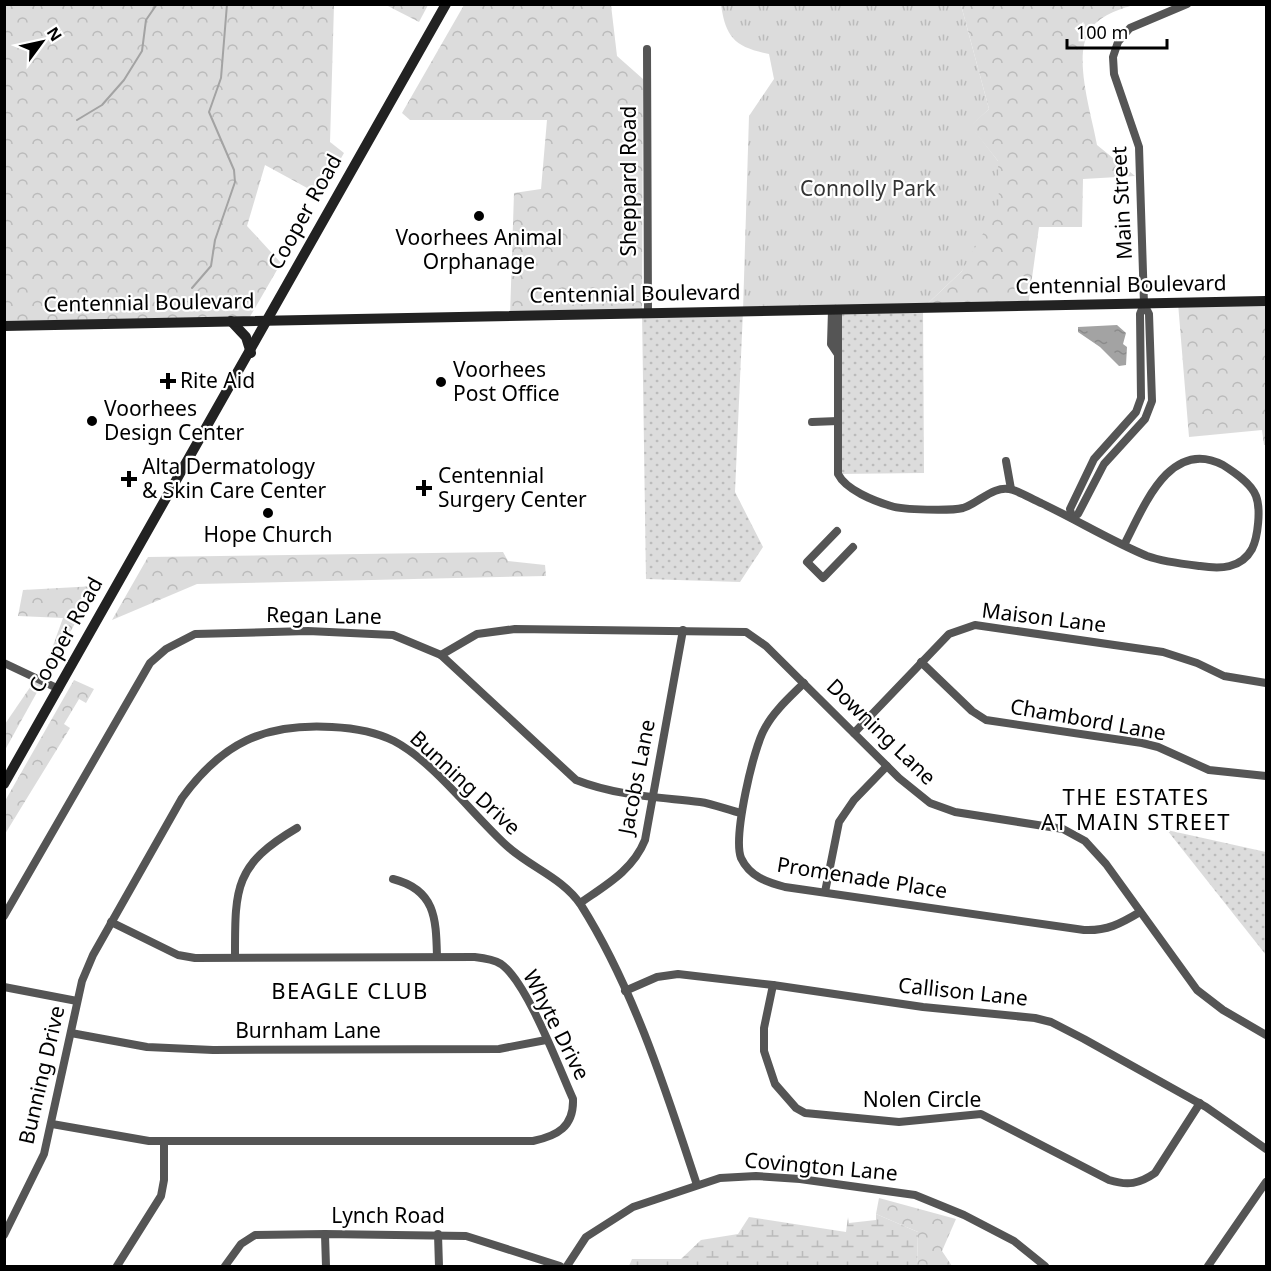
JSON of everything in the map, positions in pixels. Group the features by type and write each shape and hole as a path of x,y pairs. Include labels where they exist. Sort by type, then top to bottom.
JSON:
{"main road":[{"name":"Cooper Road","path":"4,784 194,447 251,353 266,321 447,4"},
{"name":"Centennial Boulevard","path":"4,326 1266,301"},
{"path":"231,321 246,337 251,353"}],"street":[{"name":"Main Street","path":"1072,518 1070,509 1094,459 1136,412 1141,398 1140,314 1144,304 1139,147 1114,74 1113,57 1118,42 1130,28 1187,4"},
{"name":"Sheppard Road","path":"647,49 648,313"},
{"path":"835,310 831,344 838,355 838,474 843,484 892,507 961,508 975,503 985,495 1011,489 1124,545 1149,556 1171,562 1219,569 1238,564 1249,555 1255,543 1258,513 1256,496 1246,483 1212,460 1197,459 1182,463 1169,470 1158,481 1124,545"},
{"path":"812,422 838,421"},
{"path":"1006,461 1011,489"},
{"path":"837,531 807,562 823,578 853,547"},
{"name":"Maison Lane","path":"854,733 949,634 975,625 1163,652 1197,663 1224,676 1266,683"},
{"name":"Downing Lane","path":"441,655 486,631 515,629 746,632 766,646 887,766 930,803 940,809 1063,830 1074,834 1095,850 1197,990 1223,1010 1266,1035"},
{"name":"Jacobs Lane","path":"580,903 621,874 639,854 645,840 683,630"},
{"name":"Regan Lane","path":"4,916 150,663 186,637 212,632 393,635 441,655 576,780 601,790 652,798 702,802 741,813"},
{"name":"Chambord Lane","path":"921,662 972,711 986,720 1142,743 1158,747 1209,770 1266,776"},
{"path":"4,663 59,689"},
{"name":"Promenade Place","path":"804,683 764,729 741,813 739,850 742,860 756,877 785,887 1084,930 1103,931 1140,912"},
{"name":"Bunning Drive","path":"4,1235 44,1154 77,1001 93,956 111,922 195,780 231,748 258,734 287,727 350,728 393,741 419,759 507,846 565,887 580,903 625,991 671,1105 697,1185"},
{"path":"825,892 838,822 854,800 887,766"},
{"path":"235,957 236,898 245,873 263,850 297,828"},
{"path":"393,879 416,887 428,902 436,924 437,957"},
{"name":"Whyte Drive","path":"52,1124 164,1142 533,1141 552,1137 570,1120 573,1099 520,987 503,965 487,958 178,955 111,922"},
{"name":"Callison Lane","path":"625,991 657,977 678,974 923,1007 1024,1016 1051,1022 1200,1103 1266,1149"},
{"name":"Nolen Circle","path":"773,985 763,1039 767,1064 775,1084 788,1103 805,1113 899,1122 981,1114 1109,1180 1129,1184 1144,1180 1155,1173 1200,1103"},
{"path":"4,987 77,1001"},
{"name":"Burnham Lane","path":"71,1033 147,1047 202,1050 499,1049 546,1040"},
{"path":"117,1266 161,1196 164,1180 164,1142"},
{"name":"Covington Lane","path":"567,1266 586,1237 633,1207 720,1178 756,1176 915,1195 964,1215 1014,1241 1045,1266"},
{"path":"1208,1266 1266,1182"},
{"path":"325,1234 326,1266"},
{"name":"Lynch Road","path":"225,1266 241,1244 255,1235 325,1234 438,1234 480,1239 560,1266"},
{"path":"438,1234 439,1266"}],"green space":[{"path":"4,5 334,5 330,142 344,153 320,195 265,165 247,226 281,263 248,320 5,325"},
{"path":"386,5 428,5 419,22"},
{"path":"464,5 611,5 617,56 643,79 642,313 510,316 514,193 541,189 547,120 410,120 402,113"},
{"name":"Connolly Park","path":"721,5 961,5 989,109 971,126 998,161 999,205 962,271 923,308 743,311 749,116 774,79 769,54 748,48 734,39 726,26"},
{"path":"961,5 1134,5 1110,14 1090,30 1085,41 1083,70 1097,145 1135,176 1083,179 1082,227 1039,227 1028,307 923,308 962,271 998,161 970,126 989,109"},
{"path":"616,137 631,137 631,153 616,154"},
{"path":"616,154 631,154 631,171 616,171"},
{"path":"611,174 636,174 637,189 611,190"},
{"path":"1266,301 1266,445 1264,445 1262,430 1189,437 1178,303"},
{"path":"923,308 924,473 838,474 838,310"},
{"path":"743,311 735,492 763,547 740,582 646,579 642,313"},
{"path":"503,552 508,561 545,565 546,576 197,584 112,620 148,557"},
{"path":"96,586 50,668 46,665 63,618 18,616 23,590"},
{"path":"35,680 41,685 5,750 5,724"},
{"path":"74,680 94,689 86,703 79,699 64,724 70,728 5,834 5,801"},
{"path":"1167,830 1266,852 1266,955"},
{"path":"879,1198 956,1219 942,1251 952,1266 917,1266 918,1232 876,1214"},
{"path":"876,1214 918,1232 917,1266 629,1266 632,1259 681,1259 701,1240 738,1234 749,1217 846,1232 848,1217 849,1223 876,1220"}],"water":[{"path":"1117,325 1126,333 1123,344 1127,347 1126,365 1119,366 1100,347 1078,332 1078,327"}],"waterway":[{"path":"77,120 102,105 124,80 142,51 146,20 157,4"},
{"path":"192,288 211,266 215,240 235,182 234,170 209,112 221,78 227,4"}],"place":[{"name":"Voorhees Animal Orphanage","path":"479,216"},
{"name":"Rite Aid","path":"168,381"},
{"name":"Voorhees Post Office","path":"441,382"},
{"name":"Voorhees Design Center","path":"92,421"},
{"name":"Alta Dermatology & Skin Care Center","path":"129,479"},
{"name":"Centennial Surgery Center","path":"424,488"},
{"name":"Hope Church","path":"268,513"}],"district":[{"name":"THE ESTATES AT MAIN STREET","path":"1136,810"},
{"name":"BEAGLE CLUB","path":"350,991"}]}
